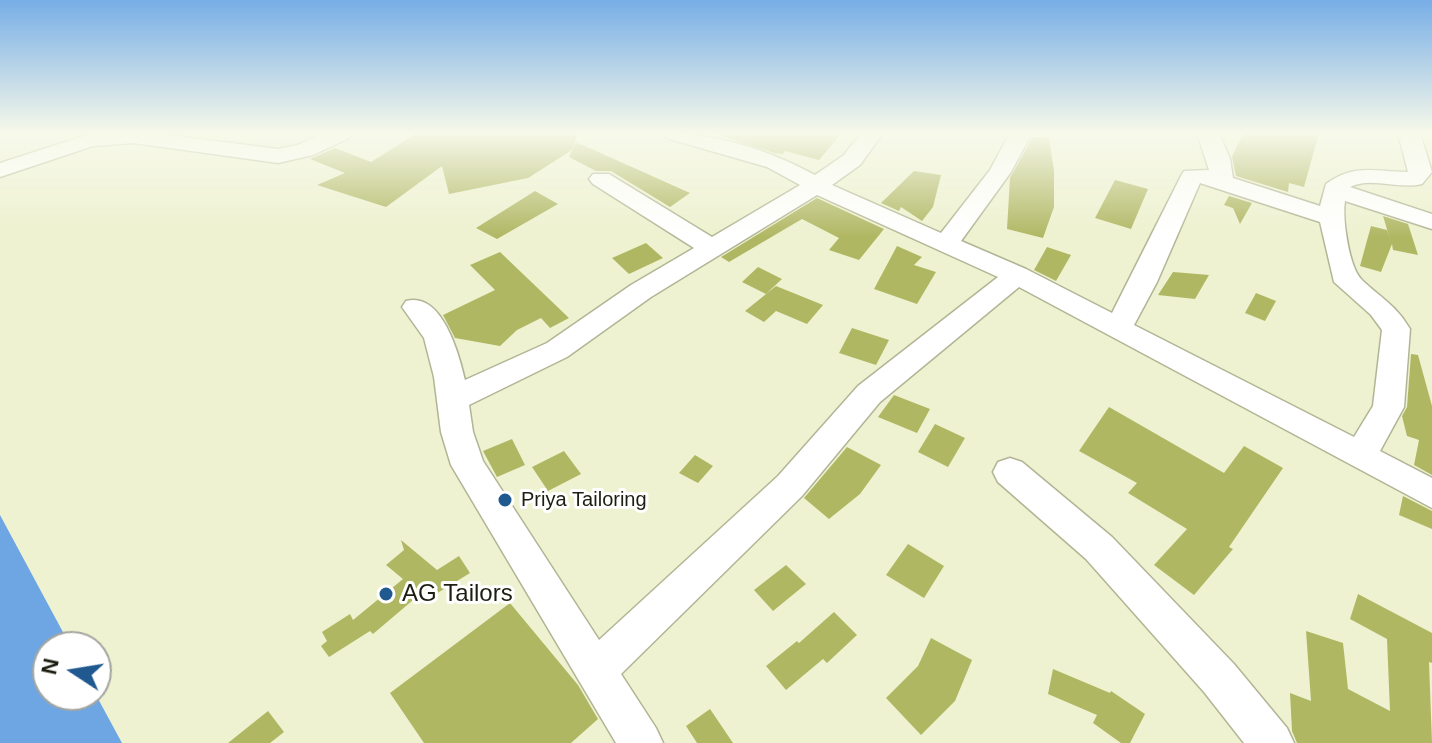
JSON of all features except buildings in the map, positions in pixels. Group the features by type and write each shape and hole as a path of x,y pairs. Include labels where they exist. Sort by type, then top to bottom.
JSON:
{"street":[{"path":"784,168 815,186 1017,275 1432,494"},
{"path":"451,400 557,350 641,291 841,168"},
{"path":"945,245 1002,168"},
{"path":"1220,168 1222,182"},
{"path":"1360,456 1388,407 1396,329 1381,308 1347,282 1332,218 1334,189 1341,181 1351,177 1414,179 1421,173 1419,168"},
{"path":"1117,330 1144,282 1189,179 1199,176 1222,182 1332,218"},
{"path":"601,179 713,249"},
{"path":"1334,189 1366,203 1432,222"},
{"path":"595,671 790,486 869,394 1017,275"},
{"path":"416,307 438,336 449,377 457,432 468,465 641,743"},
{"path":"1010,472 1099,548 1219,678 1272,743"}],"water":[{"path":"0,515 62,631 32,631 32,711 105,711 122,743 0,743"}],"place":[{"name":"Priya Tailoring","path":"505,500"},
{"name":"AG Tailors","path":"386,594"}]}
